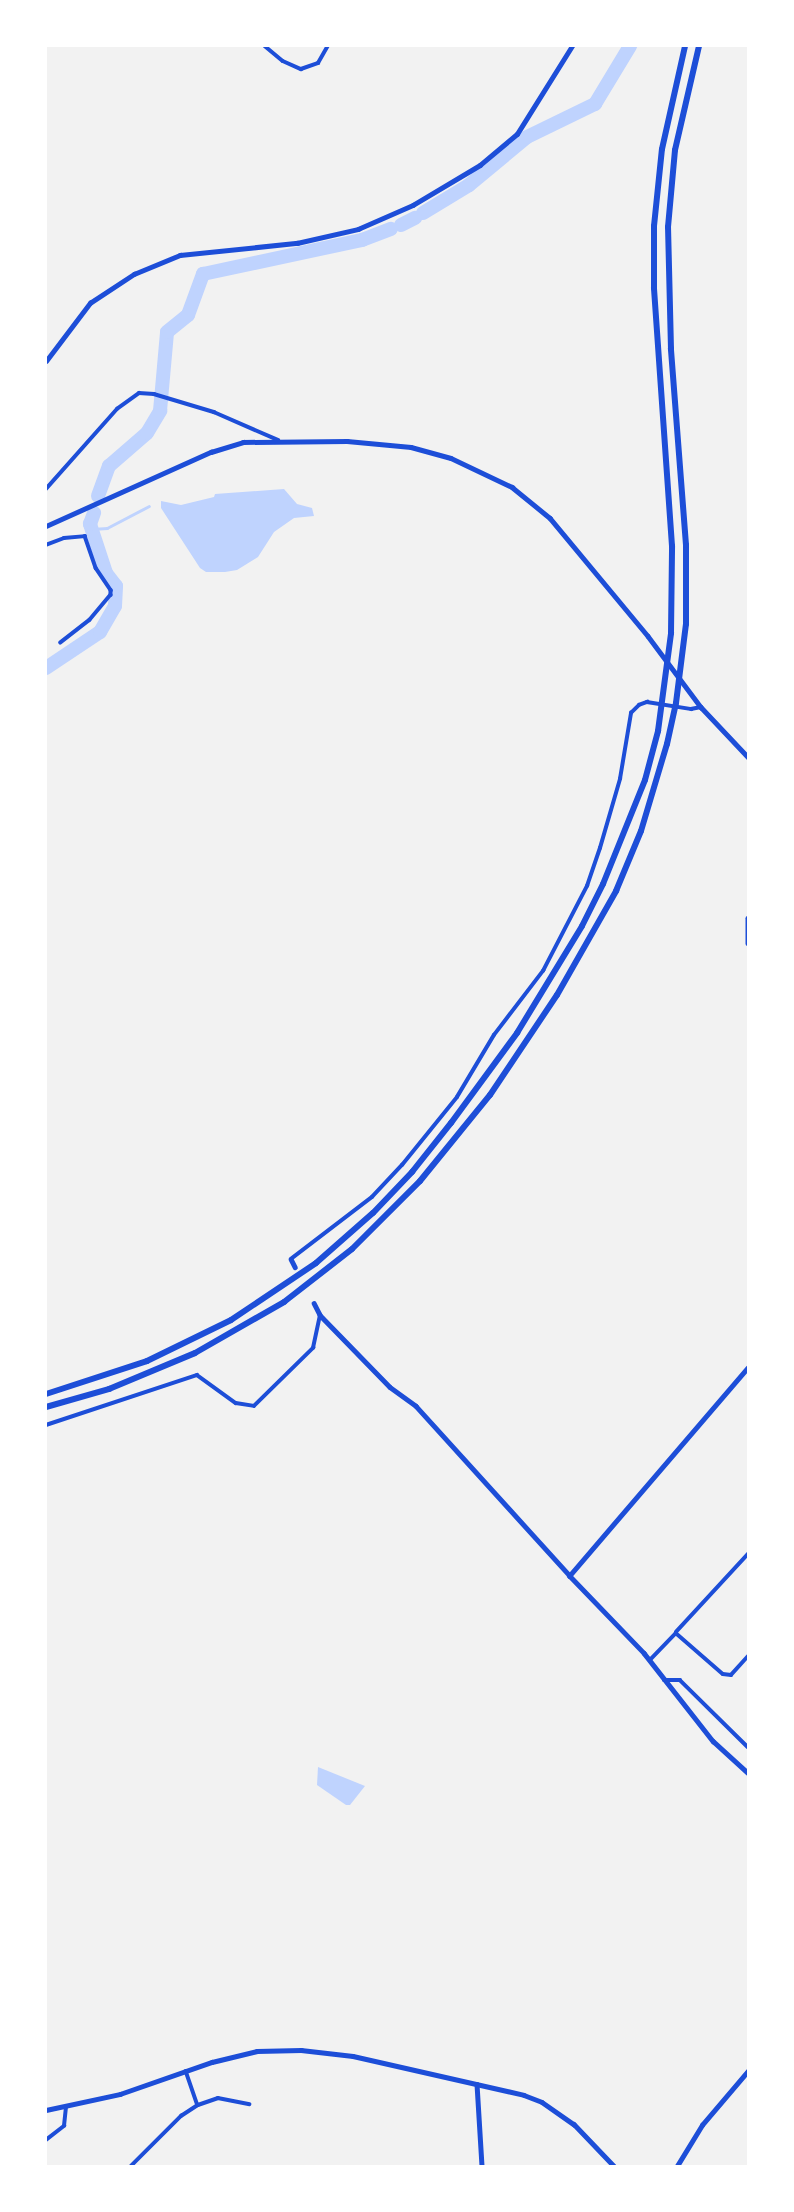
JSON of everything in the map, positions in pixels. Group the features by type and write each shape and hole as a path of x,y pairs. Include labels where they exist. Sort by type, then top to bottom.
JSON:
{"highway":[{"path":"46,1394 147,1361 231,1320 316,1263 373,1213 412,1172 517,1033 582,926 627,827 658,731 673,609 672,546 654,288 654,226 662,149 685,46"},
{"path":"46,1407 152,1372 237,1331 324,1272 412,1189 497,1084 557,995 595,930 641,831 677,703 686,624 686,545 671,349 668,227 677,136 699,46"}],"street":[{"path":"265,46 283,61 301,69 318,63 328,46"},
{"path":"46,360 90,303 134,274 180,255 297,243 358,229 413,205 480,165 517,134 572,46"},
{"path":"46,489 117,409 139,393 183,402 278,440"},
{"path":"46,526 211,452 243,442 347,441 411,447 451,458 512,487 550,517 648,636 701,707 748,757"},
{"path":"46,545 64,538 85,536 96,568 111,590 111,595 90,621 61,643"},
{"path":"295,1267 291,1259 372,1197 402,1165 457,1097 495,1035 543,971 587,886 600,848 620,779 631,713 647,702 691,709 701,707"},
{"path":"748,918 748,943"},
{"path":"314,1303 320,1315 390,1387 415,1406 650,1660 713,1741 748,1773"},
{"path":"46,1425 197,1375 236,1403 254,1406 313,1348 320,1315"},
{"path":"570,1576 748,1368"},
{"path":"650,1660 748,1554"},
{"path":"676,1633 723,1675 731,1675 748,1656"},
{"path":"664,1680 680,1680 748,1747"},
{"path":"46,2110 66,2108 120,2094 186,2071 257,2051 302,2050 353,2056 477,2084 542,2102 581,2131 614,2166"},
{"path":"186,2071 198,2105"},
{"path":"677,2166 702,2125 748,2071"},
{"path":"477,2084 482,2166"},
{"path":"131,2166 181,2116 198,2105 218,2098 248,2104"},
{"path":"46,2140 64,2126 66,2108"}],"water":[{"path":"284,489 297,504 312,508 314,516 294,518 274,532 258,557 237,570 225,572 206,572 200,568 161,508 161,501 181,505 214,497 215,494"},
{"path":"318,1767 365,1786 350,1805 346,1805 317,1785"}],"waterway":[{"path":"423,213 469,185 527,137 595,104 630,46"},
{"path":"401,225 415,218"},
{"path":"98,496 109,466 147,433 160,411 167,332 188,315 203,274 362,240 391,229"},
{"path":"92,529 107,528 149,506"},
{"path":"46,668 100,632 115,606 116,586 106,573 90,524 94,513"}]}
